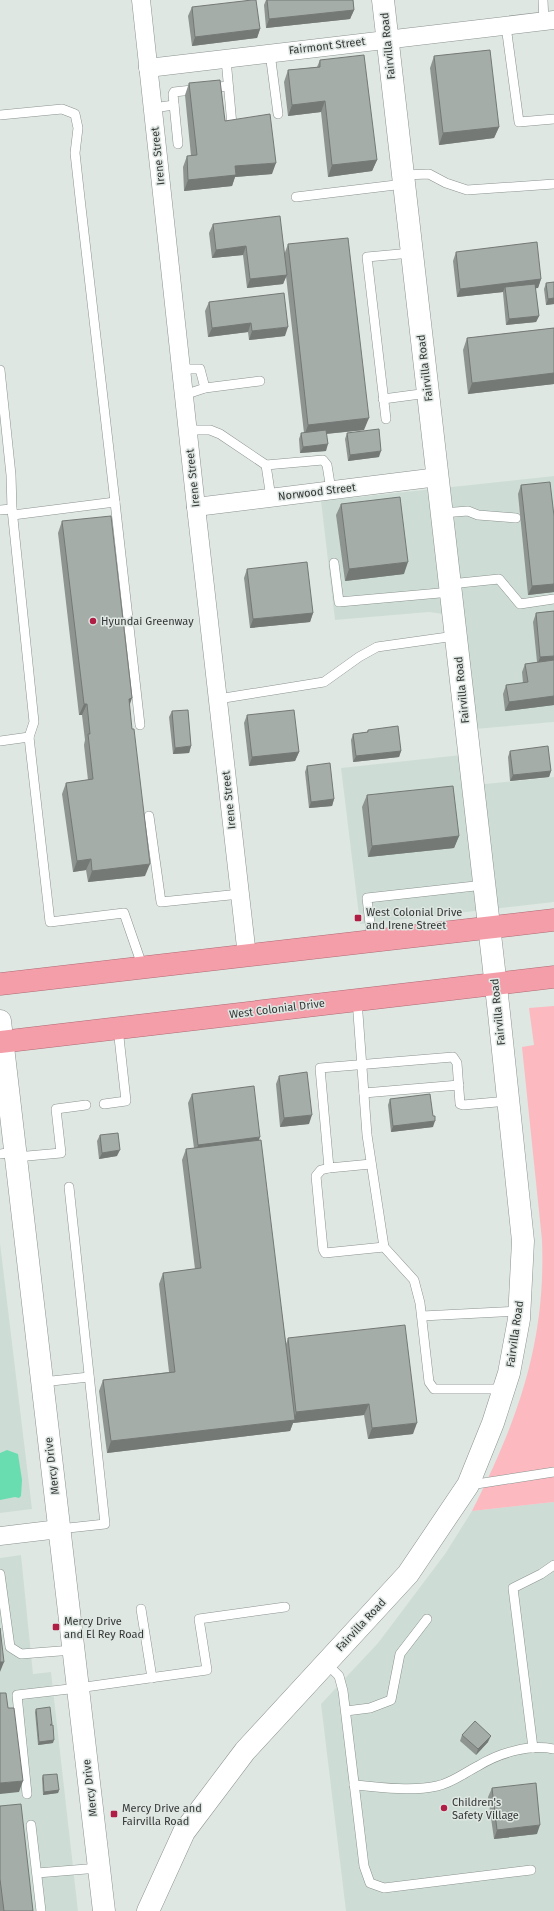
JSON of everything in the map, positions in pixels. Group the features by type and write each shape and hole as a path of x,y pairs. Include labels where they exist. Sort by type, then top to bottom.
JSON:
{"highway":[{"path":"0,984 554,920"},
{"name":"West Colonial Drive","path":"1,1035 118,1028 554,977"}],"street":[{"name":"Irene Street","path":"141,0 196,507 247,956"},
{"name":"Fairvilla Road","path":"148,1911 184,1832 245,1751 408,1574 468,1485 493,1423 509,1373 520,1311 523,1241 383,0"},
{"name":"Fairmont Street","path":"148,68 549,21"},
{"name":"Norwood Street","path":"196,507 438,477"},
{"name":"Mercy Drive","path":"1,1035 10,1155 42,1382 104,1911"},
{"path":"0,1536 59,1529"}],"lane":[{"path":"543,0 549,21"},
{"path":"506,26 519,122 554,119"},
{"path":"270,53 278,114"},
{"path":"226,59 232,125"},
{"path":"178,144 174,92 228,86"},
{"path":"152,108 174,105"},
{"path":"0,115 62,109 75,114 78,128 75,153 140,725"},
{"path":"296,197 429,174 446,183 467,190 554,184"},
{"path":"386,420 367,257 411,253"},
{"path":"181,370 200,369 205,388"},
{"path":"0,370 11,475 12,512 34,722 30,737 50,922 124,913 142,968"},
{"path":"184,395 205,388 260,381"},
{"path":"383,399 428,393"},
{"path":"188,430 210,430 220,434 266,465 323,460 327,465 331,490"},
{"path":"266,465 271,498"},
{"path":"0,510 12,512 115,502"},
{"path":"442,513 468,511 478,515 516,518"},
{"path":"334,563 339,602 450,588 499,579 520,604 554,599"},
{"path":"218,699 324,682 359,657 377,647 455,636"},
{"path":"0,741 30,737"},
{"path":"149,816 161,902 240,894"},
{"path":"372,941 367,898 484,885"},
{"path":"357,1000 371,1164 375,1179 384,1247 414,1280 422,1316 429,1382 434,1389 504,1389"},
{"path":"104,1104 126,1101 118,1028"},
{"path":"329,1168 320,1068 453,1057 457,1064 460,1104 508,1101"},
{"path":"364,1093 459,1085"},
{"path":"10,1155 61,1153 56,1109 86,1105"},
{"path":"371,1164 329,1168 321,1170 316,1176 323,1249 325,1253 384,1247"},
{"path":"59,1529 105,1524 69,1187"},
{"path":"422,1316 520,1311"},
{"path":"42,1382 89,1377"},
{"path":"468,1485 554,1472"},
{"path":"533,1748 513,1588 554,1566"},
{"path":"0,1574 10,1647 21,1654 74,1650"},
{"path":"27,1794 17,1694 78,1688 207,1670 199,1619 285,1607"},
{"path":"141,1609 152,1678"},
{"path":"346,1710 370,1708 391,1700 400,1654 428,1619"},
{"path":"326,1663 339,1676 346,1710 364,1866 370,1883 384,1888 531,1870"},
{"path":"354,1785 401,1789 436,1786 453,1781 495,1756 533,1748 554,1749"},
{"path":"31,1825 41,1911"},
{"path":"37,1873 99,1868"}],"shaded area":[{"path":"554,476 554,722 475,729 463,617 429,612 335,620 321,501"},
{"path":"461,755 465,786 554,777 554,902 360,924 341,768"},
{"path":"554,1006 554,1502 472,1511 503,1445 526,1380 534,1347 542,1277 542,1240 522,1047 534,1045 529,1008"},
{"path":"0,1243 32,1509 0,1513"},
{"path":"7,1450 18,1454 22,1480 21,1496 19,1498 15,1497 0,1500 0,1453"},
{"name":"Children's Safety Village","path":"554,1502 554,1911 346,1911 321,1704 378,1643 445,1554 472,1511"},
{"path":"21,1555 33,1674 51,1672 78,1911 0,1911 0,1558"}],"building":[{"path":"256,0 260,29 195,37 192,7"},
{"path":"267,0 353,0 354,10 269,19"},
{"path":"490,50 499,127 443,133 434,56"},
{"path":"364,55 377,160 332,165 325,101 292,105 288,70 320,67 320,60"},
{"path":"220,80 225,121 270,114 276,163 235,166 236,175 188,180 187,156 197,155 189,83"},
{"path":"280,216 287,275 250,279 246,246 216,250 213,224"},
{"path":"348,238 369,418 308,425 288,244"},
{"path":"537,242 541,279 460,289 456,252"},
{"path":"554,282 554,298 548,299 546,283"},
{"path":"535,284 539,316 509,319 505,287"},
{"path":"284,293 288,327 252,331 251,323 212,328 209,302"},
{"path":"554,328 554,373 472,383 467,338"},
{"path":"379,429 381,451 350,455 347,433"},
{"path":"326,430 328,444 303,447 301,433"},
{"path":"550,482 554,516 554,584 532,586 521,485"},
{"path":"400,497 408,562 349,569 341,504"},
{"name":"Hyundai Greenway","path":"111,516 132,698 129,699 132,729 134,729 150,864 92,871 91,859 77,861 66,783 93,779 88,734 90,734 87,704 84,704 62,521"},
{"path":"307,562 313,613 253,619 247,569"},
{"path":"554,611 554,656 540,657 536,613"},
{"path":"554,660 554,696 509,702 506,685 528,682 525,664"},
{"path":"188,710 191,746 175,748 172,711"},
{"path":"294,710 299,752 252,757 247,715"},
{"path":"398,726 401,751 356,756 353,734 368,732 368,730"},
{"path":"548,746 551,771 513,775 510,751"},
{"path":"330,763 334,799 311,802 307,766"},
{"path":"453,786 459,836 372,846 367,795"},
{"path":"307,1072 312,1115 284,1118 279,1076"},
{"path":"254,1086 260,1137 198,1145 192,1094"},
{"path":"430,1094 435,1121 393,1126 390,1099"},
{"path":"118,1133 120,1150 102,1153 100,1135"},
{"path":"261,1140 295,1420 111,1441 103,1380 175,1372 163,1273 201,1268 186,1149"},
{"path":"405,1325 417,1423 372,1428 369,1404 296,1412 288,1338"},
{"path":"0,1628 4,1662 0,1662"},
{"path":"0,1693 6,1693 8,1708 14,1708 23,1781 0,1783"},
{"path":"50,1707 52,1724 50,1725 53,1725 54,1740 39,1742 36,1709"},
{"path":"475,1721 491,1736 478,1749 462,1735"},
{"path":"57,1774 59,1790 44,1792 43,1775"},
{"path":"536,1783 540,1825 497,1830 492,1788"},
{"path":"21,1804 33,1911 4,1911 0,1879 0,1806"}],"place":[{"name":"Hyundai Greenway","path":"93,621"},
{"name":"West Colonial Drive and Irene Street","path":"358,918"},
{"name":"Mercy Drive and El Rey Road","path":"56,1627"},
{"name":"Children's Safety Village","path":"444,1808"},
{"name":"Mercy Drive and Fairvilla Road","path":"114,1814"}]}
